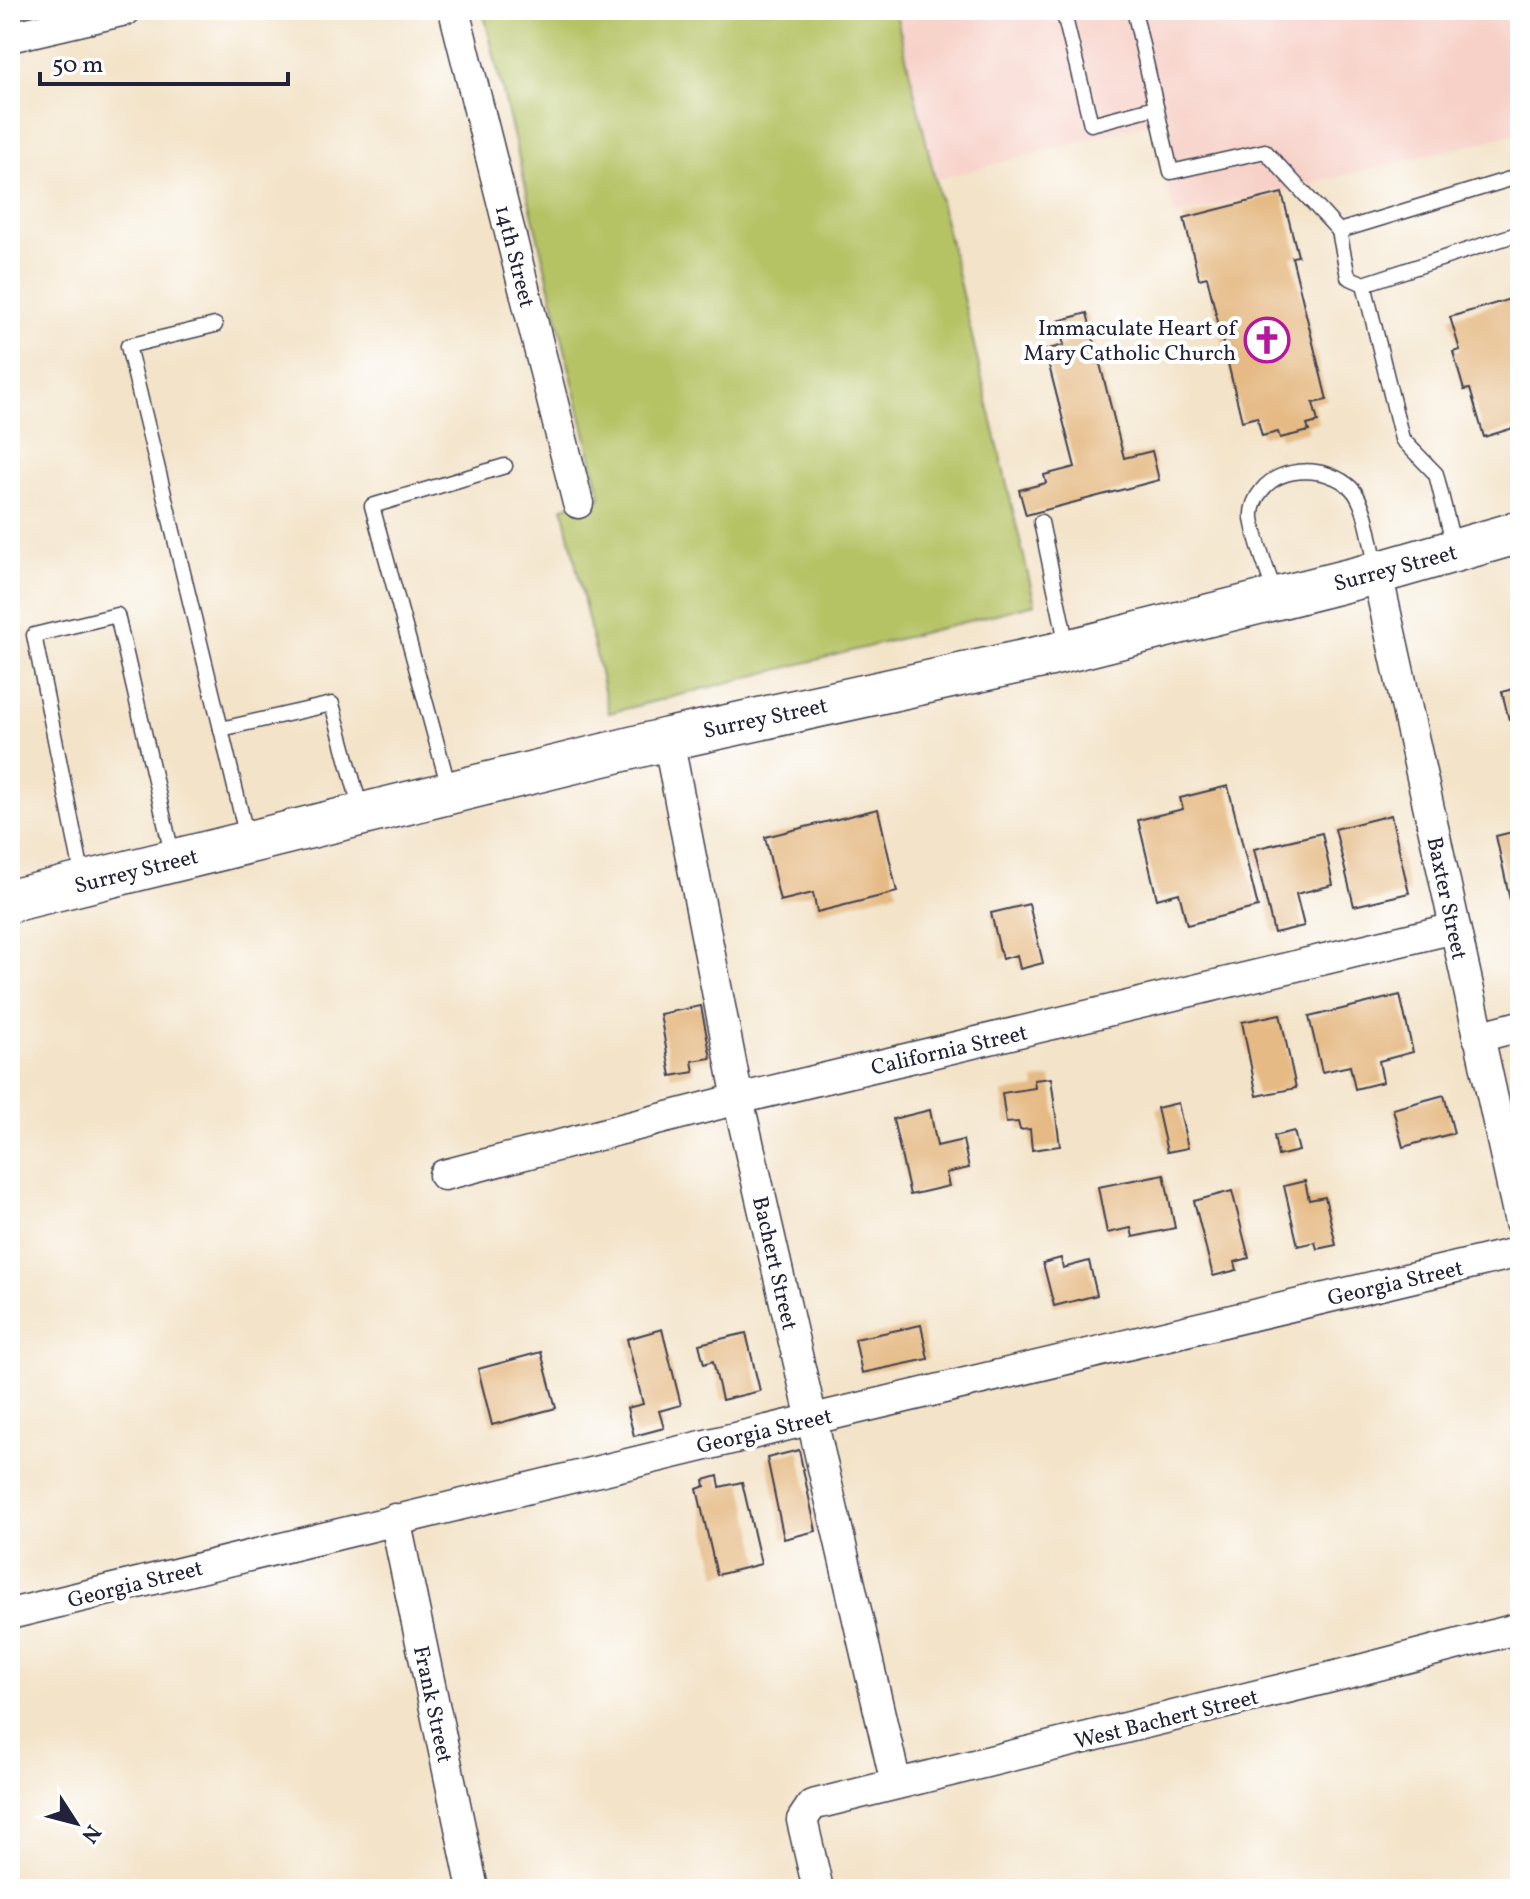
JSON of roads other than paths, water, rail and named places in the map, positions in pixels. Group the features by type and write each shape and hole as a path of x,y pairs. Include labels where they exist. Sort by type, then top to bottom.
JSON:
{"street":[{"path":"10,37 126,10"},
{"name":"14th Street","path":"454,10 578,503"},
{"name":"Surrey Street","path":"10,901 668,739 1068,650 1377,573 1520,532"},
{"name":"Baxter Street","path":"1377,573 1520,1222"},
{"name":"Bachert Street","path":"668,739 738,1099 896,1784"},
{"name":"California Street","path":"444,1175 738,1099 1455,928"},
{"path":"1478,1037 1520,1026"},
{"name":"Georgia Street","path":"10,1614 395,1519 1520,1252"},
{"name":"Frank Street","path":"395,1519 473,1889"},
{"name":"West Bachert Street","path":"818,1889 802,1820 812,1805 1520,1628"}],"lane":[{"path":"1063,10 1091,124 1156,107"},
{"path":"1134,10 1171,172 1265,151 1339,231 1348,277 1364,284 1520,233"},
{"path":"1339,231 1520,176"},
{"path":"1364,284 1402,439 1436,474 1455,551"},
{"path":"215,325 128,346 248,842"},
{"path":"450,792 372,506 505,466"},
{"path":"1276,598 1251,516 1256,497 1270,480 1284,474 1320,473 1351,488 1361,503 1377,573"},
{"path":"1041,522 1068,650"},
{"path":"84,883 34,635 117,615 173,861"},
{"path":"221,729 332,704 362,814"}],"place":[{"name":"Immaculate Heart of Mary Catholic Church","path":"1267,340"}]}
